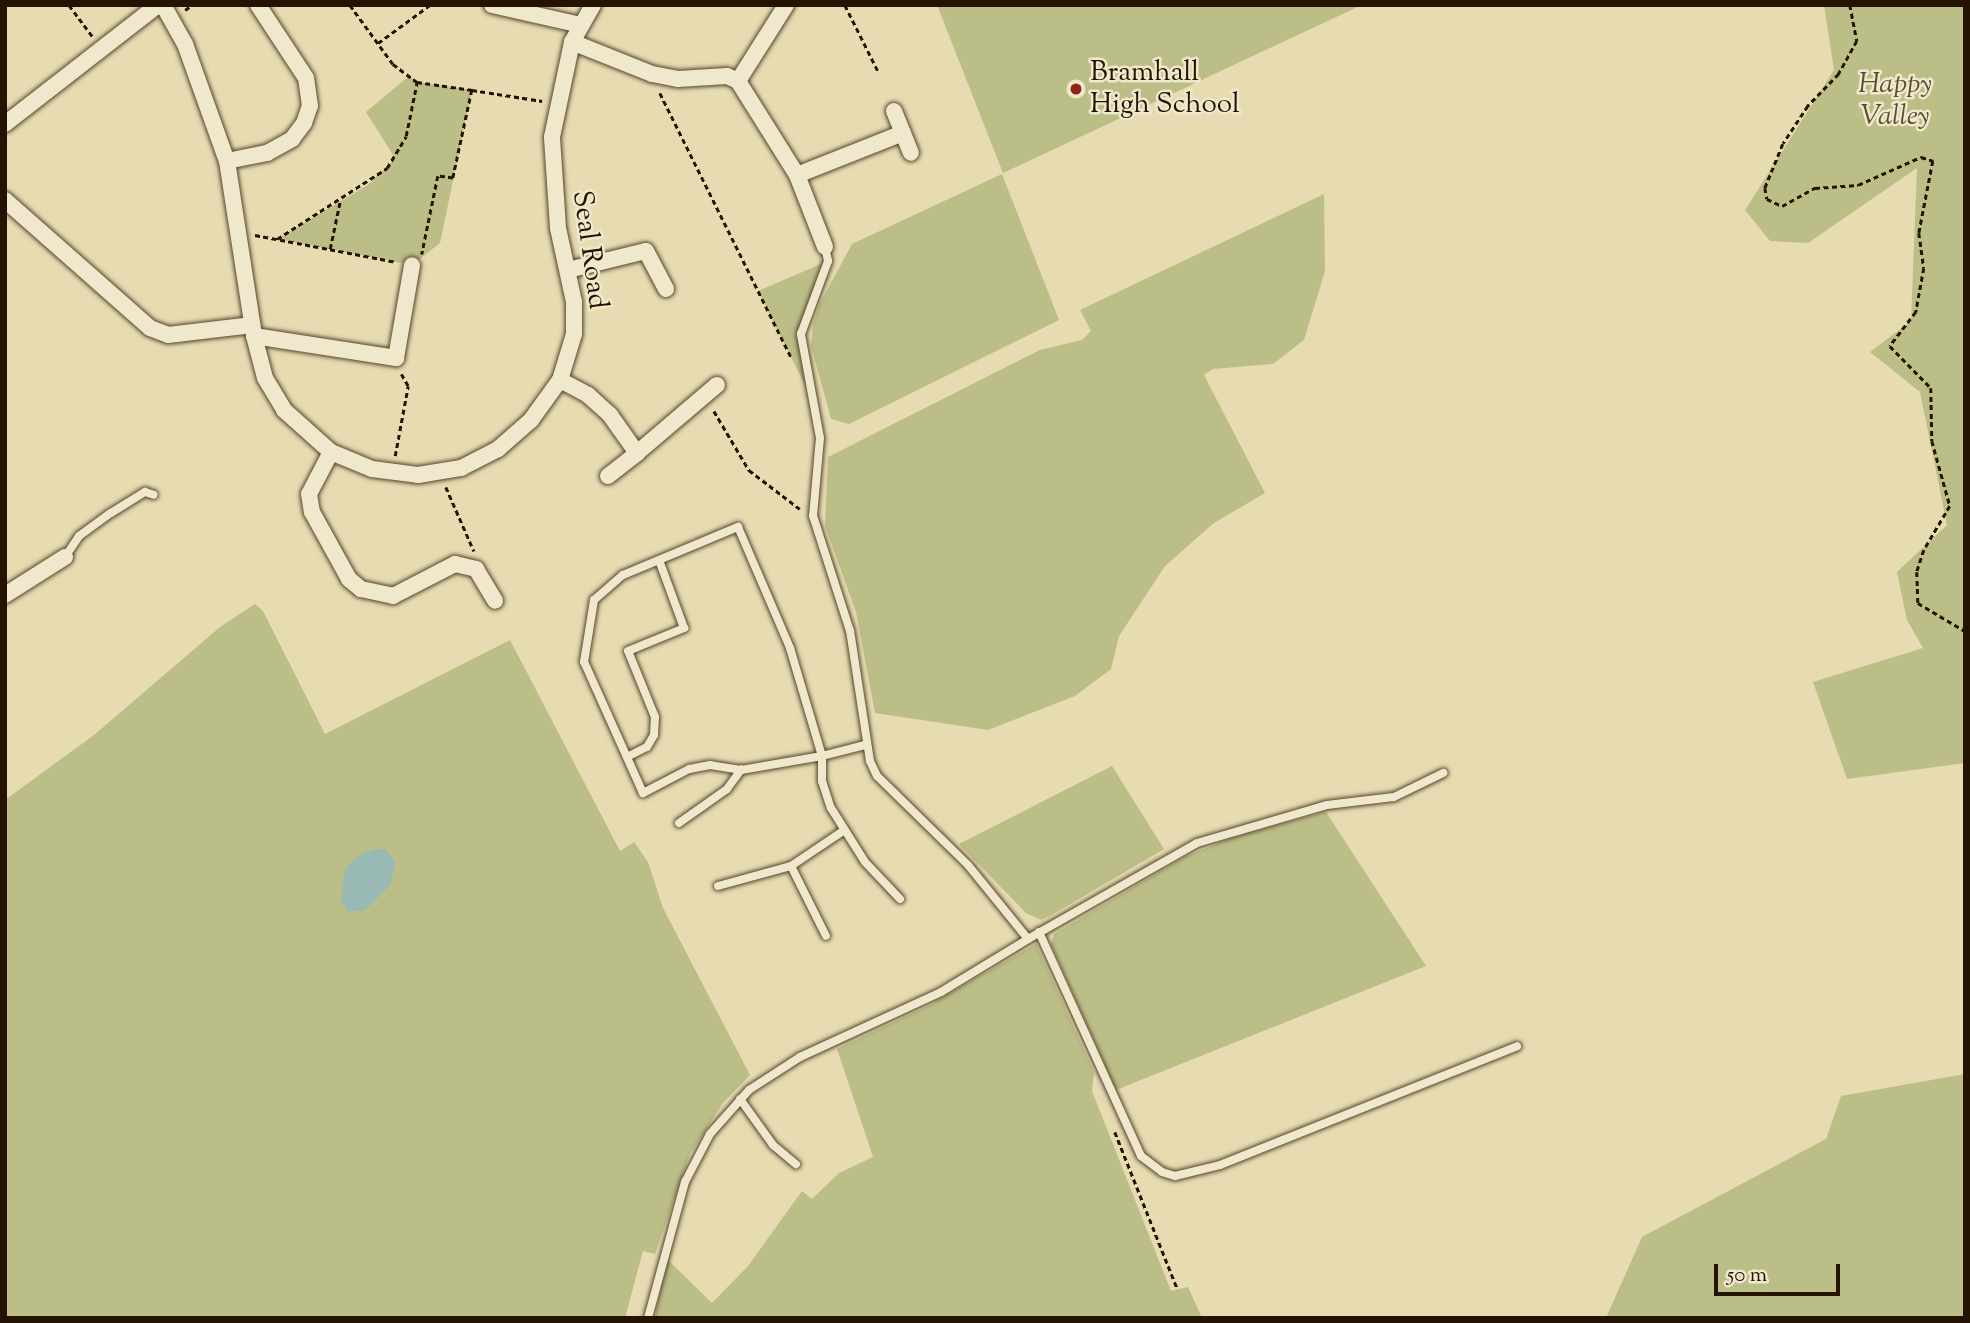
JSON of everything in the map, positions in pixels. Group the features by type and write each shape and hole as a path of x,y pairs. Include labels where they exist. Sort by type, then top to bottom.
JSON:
{"street":[{"path":"5,124 160,5"},
{"name":"Seal Road","path":"160,5 185,44 227,161 240,232 253,331 265,378 284,410 331,452 391,473 438,472 461,468 498,449 531,420 559,380 574,334 568,270 552,185 557,103 572,42 593,5"},
{"path":"227,161 267,153 292,139 304,123 310,106 306,78 258,5"},
{"path":"492,5 581,25"},
{"path":"738,81 786,5"},
{"path":"572,42 652,74 678,79 727,76 738,81 797,175 825,247"},
{"path":"894,111 911,153"},
{"path":"797,175 903,133"},
{"path":"5,200 150,328 168,335 253,331 396,358 412,265"},
{"path":"568,270 646,251 666,289"},
{"path":"559,380 603,408 637,453"},
{"path":"608,476 717,385"},
{"path":"331,452 309,494 312,512 349,579 360,589 393,596 455,564 476,569 495,601"},
{"path":"5,595 65,557"}],"lane":[{"path":"825,247 828,261 801,334 820,438 813,516 850,631 865,745 877,776 968,865 1028,939"},
{"path":"65,557 90,527 145,492 154,495"},
{"path":"865,745 822,756 741,770 710,765 689,769 643,793 584,662 592,635 590,611 608,586 659,560 738,527 790,648 822,756 822,781 843,831 900,899"},
{"path":"627,757 647,747 654,734 655,717 628,651 684,628 659,560"},
{"path":"679,823 727,789 741,770"},
{"path":"648,1318 685,1182 710,1134 740,1099 782,1066 941,992 1039,932 1197,843 1290,813 1394,797 1443,773"},
{"path":"718,886 791,866 843,831"},
{"path":"791,866 825,936"},
{"path":"1039,932 1142,1156 1162,1172 1175,1176 1220,1165 1517,1046"},
{"path":"740,1099 773,1145 796,1164"}],"path":[{"path":"69,5 101,48"},
{"path":"350,5 393,64 417,82 557,103"},
{"path":"378,43 429,5"},
{"path":"845,5 878,73"},
{"path":"1850,5 1857,41 1839,74 1808,106 1783,144 1765,188 1766,199 1782,206 1815,188 1858,186 1921,157 1933,161 1919,233 1924,268 1916,312 1890,346 1931,388 1933,441 1950,506 1924,550 1917,572 1918,603 1965,631"},
{"path":"652,74 794,363"},
{"path":"277,239 368,184 400,151 417,82"},
{"path":"240,232 412,265 426,249 438,176 453,178 472,90"},
{"path":"330,249 340,201"},
{"path":"391,473 408,386 396,358"},
{"path":"704,397 749,470 779,496 813,516"},
{"path":"438,472 479,560 476,569"},
{"path":"1110,1121 1178,1290"}],"green space":[{"name":"Bramhall High School","path":"937,5 1362,5 1003,173"},
{"name":"Happy Valley","path":"1824,5 1965,5 1965,763 1847,779 1813,682 1923,648 1907,620 1897,572 1947,525 1920,392 1870,352 1911,321 1917,168 1808,243 1770,241 1745,210 1834,70"},
{"path":"409,76 418,82 472,90 440,243 412,265 277,239 368,185 395,158 366,112"},
{"path":"1002,174 1059,320 849,424 831,419 811,346 813,325 820,303 852,244"},
{"path":"1324,194 1325,271 1304,340 1273,364 1213,369 1204,375 1265,493 1214,523 1165,566 1119,636 1111,669 1075,696 988,730 875,713 856,612 825,526 828,457 1040,350 1082,340 1091,331 1080,310"},
{"path":"828,261 801,334 812,399 758,291"},
{"path":"255,604 263,611 325,734 510,640 620,851 634,842 648,862 663,908 750,1075 723,1103 690,1154 655,1254 643,1251 625,1318 5,1318 5,800 94,735 220,627"},
{"path":"1112,766 1164,849 1050,916 1041,920 1026,913 959,844"},
{"path":"1326,812 1426,966 1116,1090 1051,944 1054,934 1185,857 1231,838"},
{"path":"1036,944 1094,1072 1092,1091 1171,1291 1188,1287 1202,1318 655,1318 666,1258 712,1303 748,1266 802,1191 812,1199 839,1173 873,1157 837,1049 928,1006"},
{"path":"1965,1074 1965,1318 1606,1318 1642,1237 1826,1139 1841,1096"}],"water":[{"path":"385,849 395,861 391,884 364,911 348,911 341,901 345,869 361,854"}],"place":[{"name":"Bramhall High School","path":"1076,89"}]}
